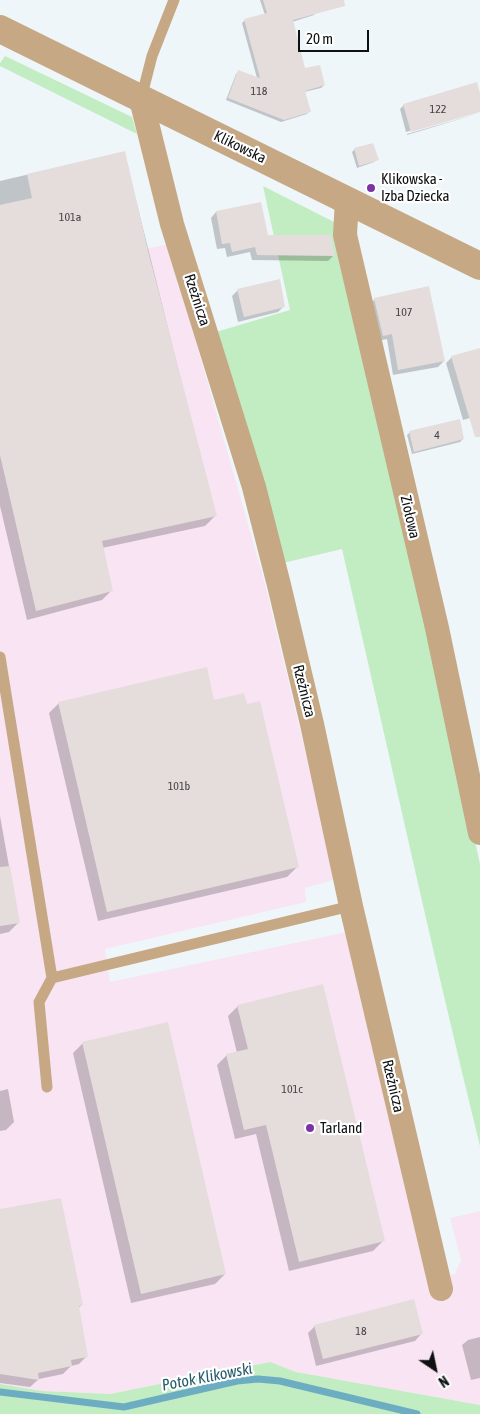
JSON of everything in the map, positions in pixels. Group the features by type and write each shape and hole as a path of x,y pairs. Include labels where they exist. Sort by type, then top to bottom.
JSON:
{"street":[{"name":"Klikowska","path":"0,29 480,266"},
{"name":"Rzeźnicza","path":"141,99 172,224 256,496 312,724 351,906 441,1289"},
{"name":"Ziołowa","path":"348,200 345,235 437,628 480,833"}],"lane":[{"path":"141,99 152,56 174,0"},
{"path":"0,657 52,978 39,1002 47,1087"},
{"path":"52,978 351,906"}],"shaded area":[{"path":"168,244 264,580 336,879 305,888 306,902 105,949 110,982 347,932 433,1277 455,1274 461,1260 450,1218 480,1211 480,1405 296,1372 269,1362 110,1394 42,1391 0,1384 0,283"}],"green space":[{"path":"5,56 132,117 137,134 0,66"},
{"path":"263,186 338,224 480,864 480,1146 342,549 283,563 216,332 290,310"},
{"path":"270,1362 296,1372 480,1405 480,1414 0,1414 0,1384 42,1391 110,1394"}],"building":[{"path":"263,0 344,0 345,6 293,20 305,68 320,65 325,85 305,91 311,112 284,120 228,98 238,70 260,78 244,19 267,13"},
{"path":"477,82 480,93 480,112 411,132 403,104"},
{"path":"373,143 379,160 359,166 354,148"},
{"path":"125,151 148,251 217,516 102,541 113,591 36,611 0,455 0,205 32,198 27,174"},
{"path":"261,202 268,235 331,235 335,256 257,255 255,247 232,252 230,243 222,244 216,211"},
{"path":"280,279 285,307 244,317 237,289"},
{"path":"429,286 445,361 398,370 392,334 383,336 374,298"},
{"path":"480,348 480,437 475,437 451,356"},
{"path":"460,419 464,439 414,452 409,431"},
{"path":"207,667 214,700 244,693 247,704 260,701 299,867 107,912 58,702"},
{"path":"10,866 20,923 0,926 0,867"},
{"path":"323,984 385,1241 299,1262 266,1125 244,1130 226,1054 248,1049 237,1005"},
{"path":"168,1022 226,1274 141,1294 82,1042"},
{"path":"61,1198 83,1305 79,1306 88,1357 71,1360 72,1366 38,1373 39,1380 0,1374 0,1209"},
{"path":"414,1299 423,1334 323,1359 314,1325"}],"waterway":[{"name":"Potok Klikowski","path":"0,1392 124,1407 237,1381 258,1379 280,1381 417,1414"}],"place":[{"name":"Klikowska - Izba Dziecka","path":"371,188"},
{"name":"Tarland","path":"310,1128"}]}
